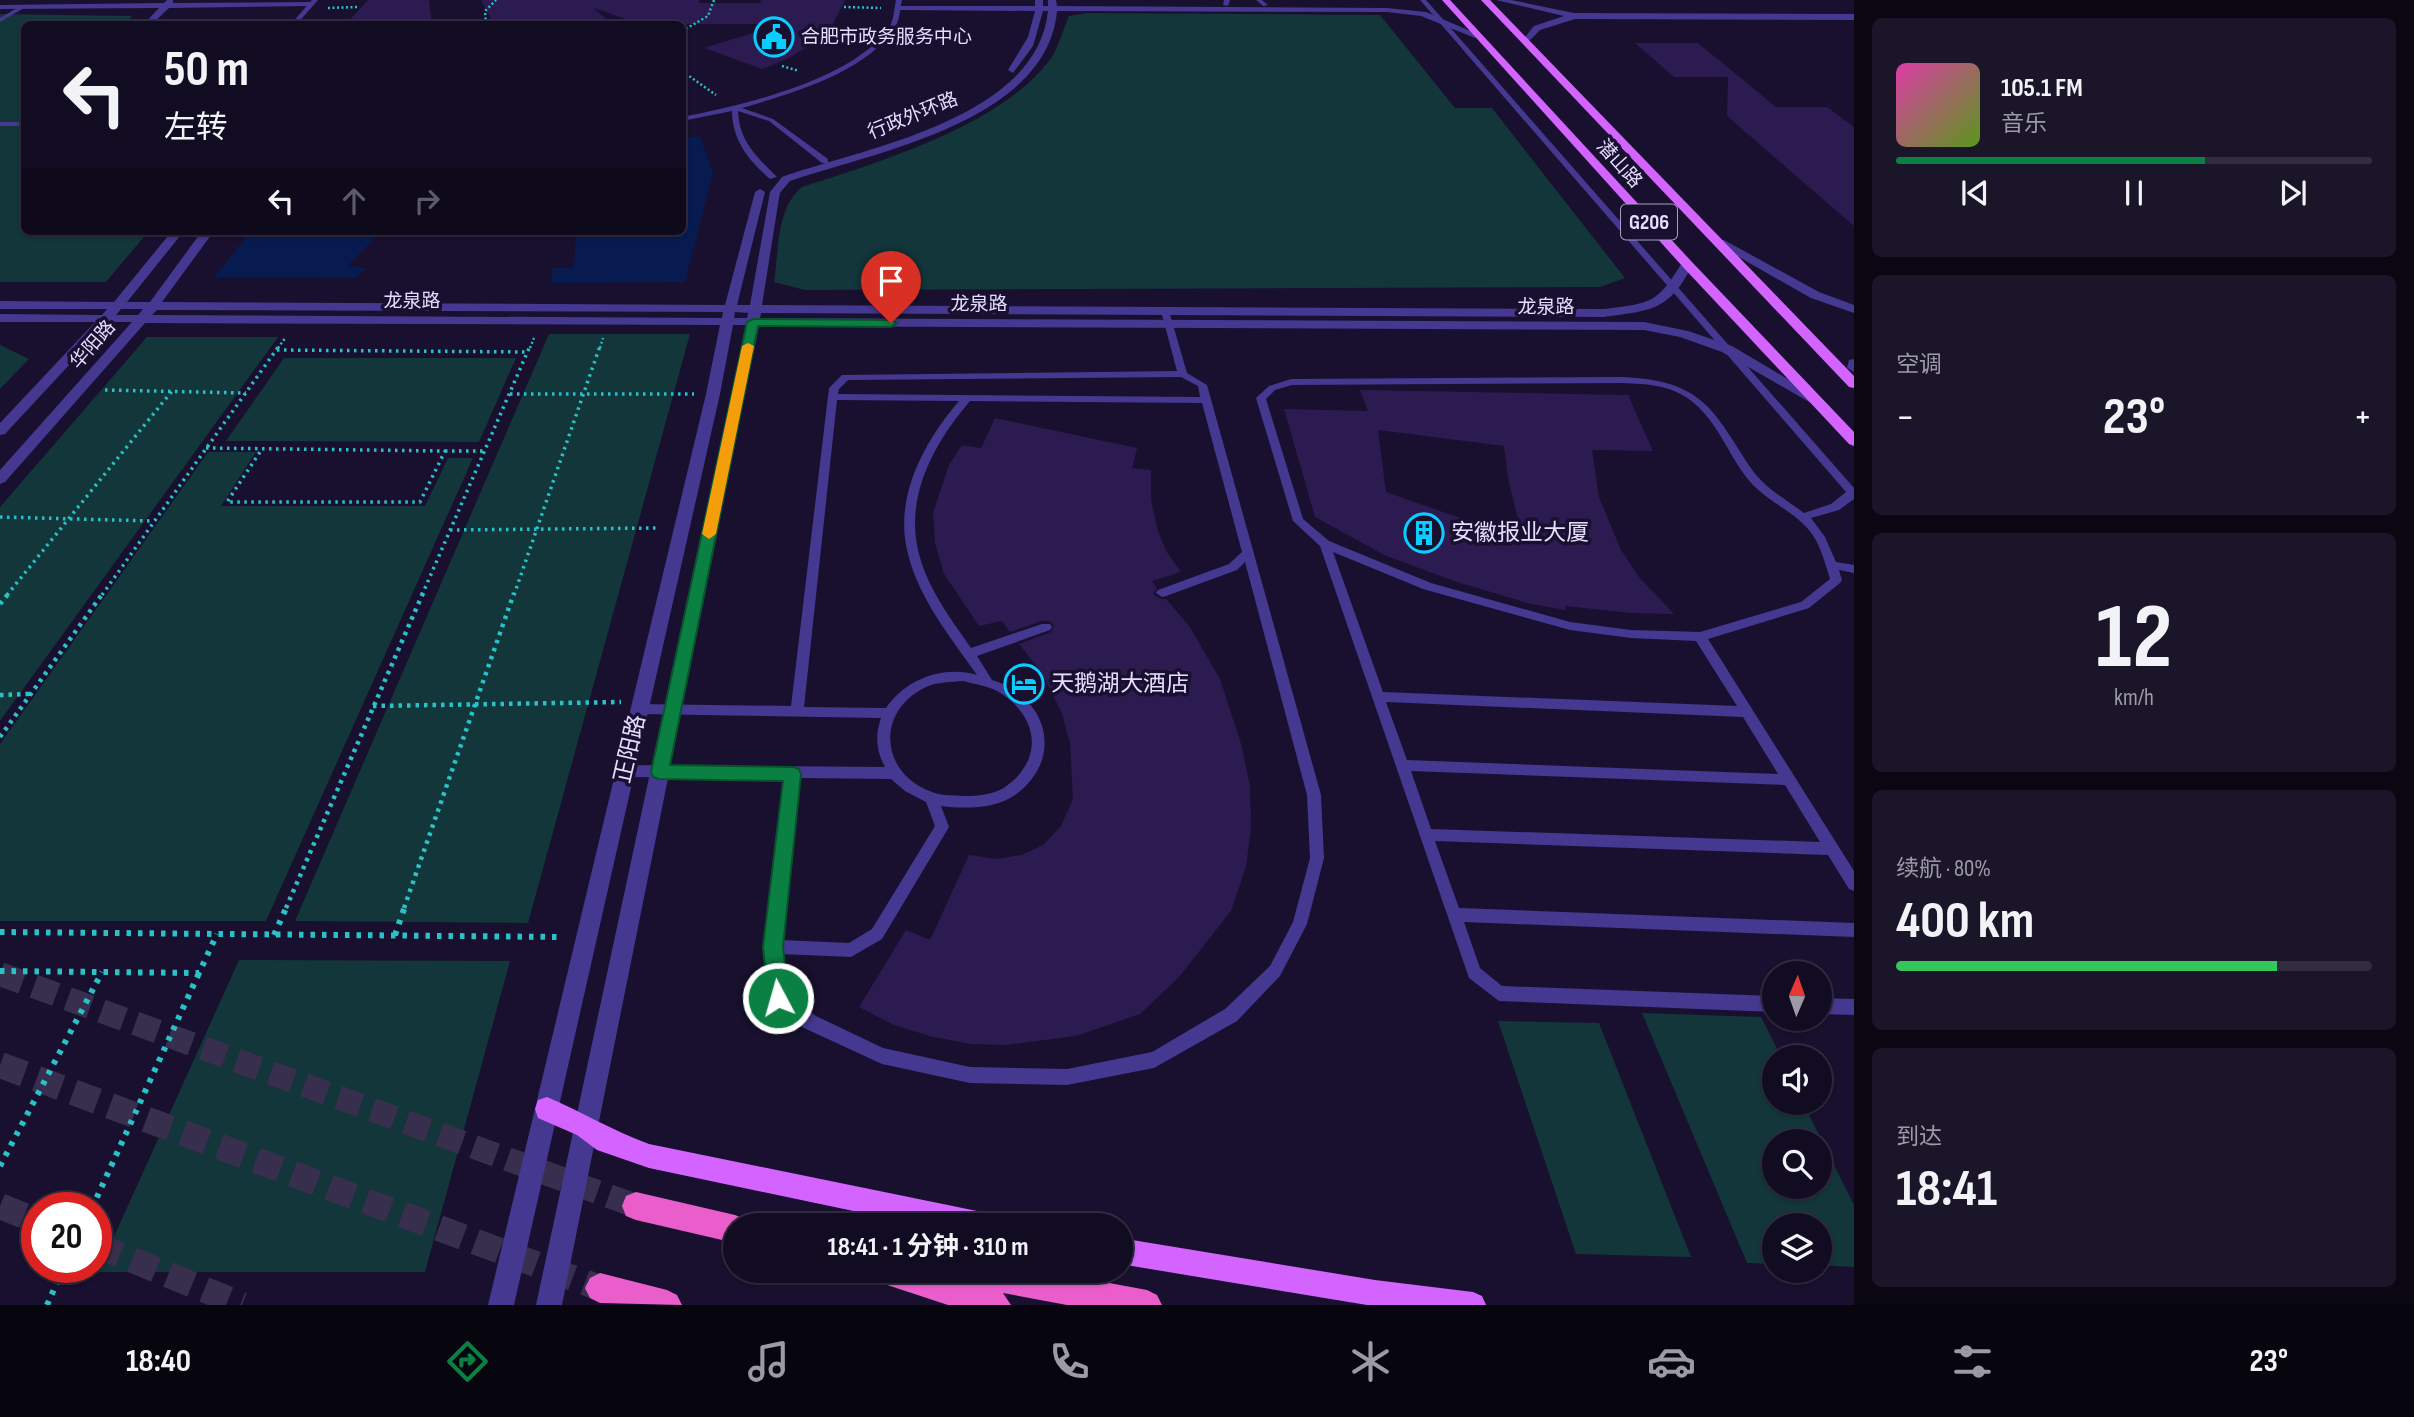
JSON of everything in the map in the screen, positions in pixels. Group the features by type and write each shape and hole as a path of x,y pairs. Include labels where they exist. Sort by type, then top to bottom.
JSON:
{"highway":[{"path":"636,1206 723,1226"},
{"path":"924,1283 996,1305"},
{"path":"1027,1283 1147,1305"},
{"path":"600,1288 667,1305"}],"main road":[{"name":"潜山路","path":"1446,0 1854,441"},
{"name":"潜山路","path":"1485,0 1854,384"},
{"path":"547,1110 586,1126 606,1141 649,1156 924,1213"},
{"path":"1133,1253 1376,1293 1473,1305"}],"street":[{"path":"11,0 313,2"},
{"path":"151,21 164,7 183,0 313,2"},
{"path":"899,4 1262,2 1375,6 1402,0"},
{"path":"1500,0 1574,16 1854,17"},
{"path":"162,21 173,3"},
{"name":"行政外环路","path":"773,177 933,121 995,85 1026,53 1036,31 1039,4"},
{"path":"1053,4 1387,10 1423,14 1478,36"},
{"name":"行政外环路","path":"775,192 786,179 894,146 943,127 988,102 1026,72 1040,54 1049,31 1053,4"},
{"path":"0,7 164,7"},
{"path":"1527,41 1536,28 1574,16"},
{"name":"正阳路","path":"501,1305 713,394 729,315 760,192 773,177"},
{"name":"正阳路","path":"549,1305 754,315 775,192"},
{"name":"华阳路","path":"0,431 117,306 175,235"},
{"name":"华阳路","path":"0,479 154,305 205,235"},
{"path":"1720,242 1815,295 1854,309"},
{"path":"1676,289 1688,264"},
{"name":"龙泉路","path":"0,305 154,305 729,315 1165,311 1604,313 1656,306 1676,289"},
{"name":"龙泉路","path":"0,318 608,321 729,315"},
{"name":"龙泉路","path":"754,315 1169,325 1644,326 1683,334 1727,349 1816,400"},
{"path":"1854,363 1854,368"}],"lane":[{"path":"1423,0 1853,494 1835,507 1802,517"},
{"path":"297,21 313,2"},
{"path":"686,118 735,108 793,90 855,61 879,43 893,25 899,4"},
{"path":"0,20 22,7"},
{"path":"735,108 771,120 825,161"},
{"path":"735,108 734,125 754,162 773,177"},
{"path":"0,124 21,124"},
{"path":"1165,311 1183,374"},
{"path":"793,774 773,947 778,998 810,1022 882,1056 970,1075 1067,1077 1154,1060 1231,1015 1275,971 1300,924 1317,858 1314,795 1202,385 1183,374 845,377 834,388 797,712"},
{"path":"1623,380 1669,385 1692,396 1710,411 1754,479 1777,502 1802,517 1826,546 1836,580 1805,605 1700,637 1630,634 1556,622 1427,586 1325,544 1298,521 1261,398 1272,388 1291,382 1623,380"},
{"path":"833,397 1206,400"},
{"path":"968,397 949,418 931,448 916,481 909,516 913,553 928,589 986,680"},
{"path":"1325,544 1474,974 1499,993 1762,1004"},
{"path":"1162,593 1233,566 1248,553"},
{"path":"1832,565 1854,569"},
{"path":"969,654 1046,626"},
{"path":"1700,637 1854,884"},
{"path":"952,677 986,680 1007,688 1025,702 1036,720 1041,740 1037,760 1026,778 1008,792 984,801 958,804 932,799 911,788 894,773 884,753 882,732 889,713 901,697 919,685 952,677"},
{"path":"1378,697 1747,712"},
{"path":"641,705 672,710 889,713"},
{"path":"1402,765 1789,780"},
{"path":"625,771 894,773"},
{"path":"773,947 851,950 877,934 942,827 932,799"},
{"path":"1426,835 1832,849"},
{"path":"1454,915 1854,930"},
{"path":"1832,1006 1854,1007"}],"path":[{"path":"486,21 485,11 496,0"},
{"path":"686,29 704,20 711,12 714,0"},
{"path":"844,7 899,4"},
{"path":"686,74 735,108"},
{"path":"0,737 300,319"},
{"path":"274,934 540,320"},
{"path":"395,935 608,321"},
{"path":"276,350 528,352"},
{"path":"80,390 246,393"},
{"path":"0,604 172,391"},
{"path":"510,394 713,394"},
{"path":"206,448 485,451"},
{"path":"262,449 228,502 420,502 445,451"},
{"path":"0,517 153,521"},
{"path":"450,530 682,528"},
{"path":"0,695 30,694"},
{"path":"373,706 641,705"},
{"path":"0,932 587,937"},
{"path":"99,1192 217,934"},
{"path":"0,971 199,974"},
{"path":"0,1166 102,972"},
{"path":"47,1305 57,1283"}],"green space":[{"path":"1087,13 1380,15 1455,108 1492,108 1625,278 1600,287 805,290 774,282 783,218 787,206 802,187 936,139 1000,105 1027,84 1049,61 1069,16"},
{"path":"0,14 132,16 128,21 21,21 21,235 146,235 106,282 0,282"},
{"path":"549,334 690,334 528,923 295,921"},
{"path":"147,337 278,337 0,721 0,507"},
{"path":"0,345 29,359 0,389"},
{"path":"284,358 516,358 479,442 226,441"},
{"path":"208,452 256,452 221,506 425,506 448,458 473,458 266,921 0,921 0,744"},
{"path":"239,960 510,961 425,1272 112,1272 112,1241"},
{"path":"1642,1013 1761,1017 1762,1031 1768,1031 1775,1045 1762,1045 1762,1115 1809,1115 1816,1129 1762,1129 1762,1199 1832,1199 1832,1161 1854,1205 1854,1267 1832,1266 1832,1213 1762,1213 1762,1264 1747,1263"},
{"path":"1498,1021 1599,1023 1691,1257 1576,1254"}],"water":[{"path":"700,136 713,173 685,282 551,283 553,268 574,267 576,235 686,235 686,138"},
{"path":"249,235 378,235 347,266 366,268 357,278 214,277"}],"building":[{"path":"368,0 429,0 432,21 349,21"},
{"name":"合肥市政务服务中心","path":"481,0 699,0 699,3 760,3 761,0 845,0 832,26 814,43 787,59 762,69 704,48 782,24 631,21 594,8 608,21 492,21"},
{"path":"1635,43 1698,43 1776,107 1827,107 1854,127 1854,226 1727,116 1728,77 1674,77"},
{"path":"1360,390 1628,395 1653,451 1592,450 1599,497 1621,550 1639,577 1674,614 1631,613 1565,606 1566,610 1531,604 1454,581 1384,555 1315,517 1284,409 1368,411","holes":["1378,430 1504,446 1508,478 1523,540 1386,492"]},
{"path":"995,418 1137,448 1132,468 1151,470 1151,500 1158,531 1166,551 1181,572 1152,581 1157,588 1153,594 1166,599 1190,627 1220,679 1242,747 1250,787 1251,828 1246,867 1231,911 1179,977 1140,1014 1076,1036 1006,1045 972,1044 933,1037 894,1025 859,1007 906,930 930,940 969,855 996,859 1022,855 1043,845 1061,826 1073,799 1070,744 1062,713 1041,672 1019,644 1051,632 1054,626 1050,621 1042,621 1010,632 1002,621 979,626 944,574 935,543 933,513 949,465 962,445 981,448"}],"tunnel":[{"path":"0,974 636,1206"},
{"path":"0,1065 600,1288"},
{"path":"0,1206 21,1215"},
{"path":"112,1252 242,1305"}],"slow traffic":[{"path":"709,534 748,346"}],"place":[{"name":"合肥市政务服务中心","path":"774,37"},
{"name":"安徽报业大厦","path":"1424,533"},
{"name":"天鹅湖大酒店","path":"1024,684"}],"route":[{"path":"778,998 773,947 793,774 659,772 753,322 891,323"}]}
